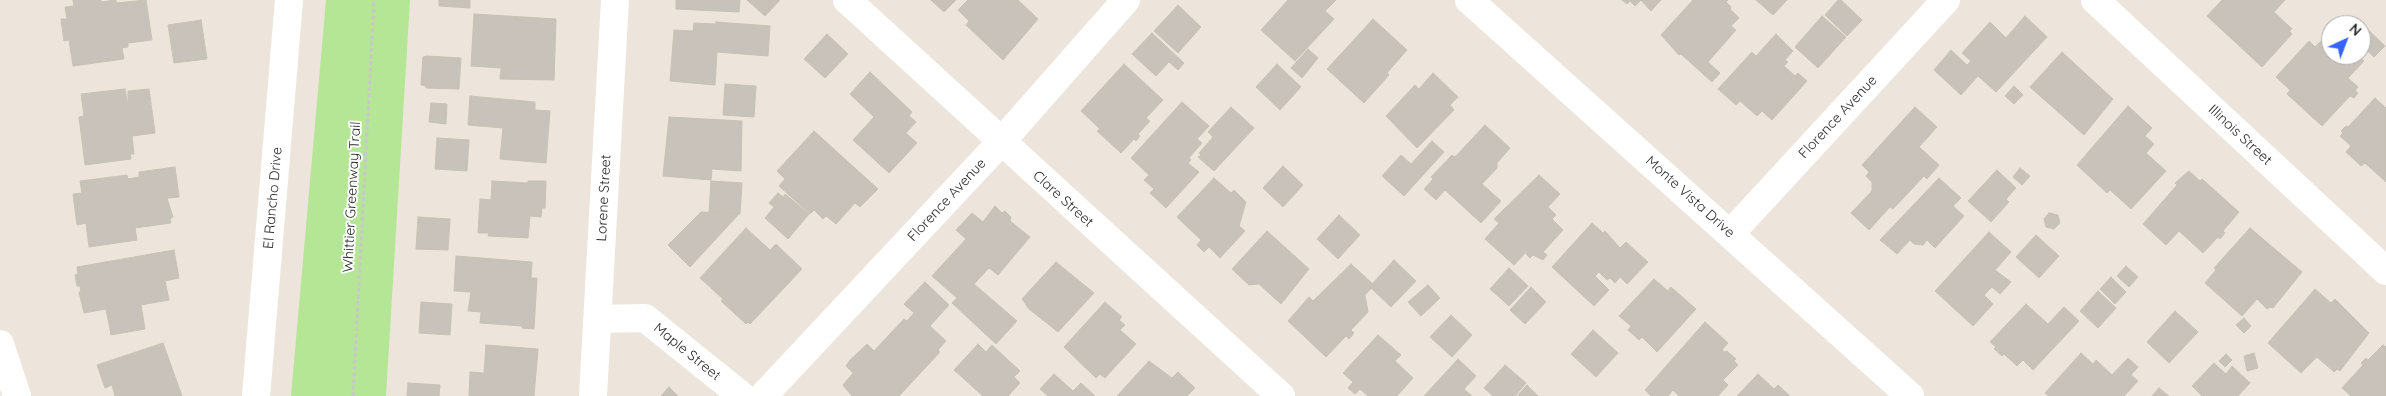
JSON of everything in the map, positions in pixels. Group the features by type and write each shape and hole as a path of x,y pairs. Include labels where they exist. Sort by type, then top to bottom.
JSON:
{"street":[{"name":"El Rancho Drive","path":"256,396 289,0"},
{"name":"Lorene Street","path":"593,396 615,0"},
{"name":"Clare Street","path":"847,0 1281,396"},
{"name":"Florence Avenue","path":"763,396 1001,142 1126,0"},
{"name":"Monte Vista Drive","path":"1469,0 1910,396"},
{"name":"Florence Avenue","path":"1731,234 1946,0"},
{"name":"Illinois Street","path":"2095,0 2386,271"},
{"name":"Maple Street","path":"598,319 645,318 742,396"},
{"path":"0,344 17,396"}],"path":[{"name":"Whittier Greenway Trail","path":"353,396 374,0"}],"green space":[{"path":"326,0 410,0 386,396 291,396"}],"building":[{"path":"73,0 101,0 101,2 116,0 116,3 146,0 152,40 128,43 128,47 122,48 124,59 73,66 69,40 64,41 61,19 67,19 65,7 74,6"},
{"path":"439,0 470,0 470,8 439,6"},
{"path":"676,0 740,0 739,12 676,9"},
{"path":"747,0 780,0 765,16"},
{"path":"931,0 956,0 944,12"},
{"path":"968,0 1018,0 1038,19 1003,60 966,25 969,21 958,10"},
{"path":"1288,0 1336,0 1325,11 1334,19 1295,61 1261,30"},
{"path":"1622,0 1641,0 1635,6 1630,1 1627,4"},
{"path":"1641,0 1661,0 1651,11"},
{"path":"1693,0 1728,0 1726,2 1731,7 1730,9 1739,18 1731,26 1736,30 1708,62 1720,73 1712,82 1681,54 1679,55 1661,35"},
{"path":"1756,0 1787,0 1773,15"},
{"path":"1838,0 1841,0 1862,20 1847,36 1825,15"},
{"path":"2222,0 2285,0 2274,12 2292,29 2289,31 2292,34 2262,67 2207,16"},
{"path":"1178,5 1201,27 1178,53 1154,31"},
{"path":"474,14 556,19 554,80 500,79 501,68 471,66"},
{"path":"1822,16 1846,37 1818,68 1795,47"},
{"path":"2025,16 2047,37 1996,92 1978,76 1961,95 1934,70 1951,50 1967,65 1971,61 1962,53 1990,22 2006,38"},
{"path":"1373,19 1407,50 1387,73 1389,75 1364,103 1327,69"},
{"path":"201,20 207,59 174,63 168,25"},
{"path":"716,22 770,26 768,56 717,52 715,85 670,81 674,30 693,31 694,23 716,24"},
{"path":"1152,33 1184,63 1178,70 1169,62 1156,76 1132,54"},
{"path":"2371,33 2385,46 2374,57 2371,54"},
{"path":"827,34 848,54 825,78 804,59"},
{"path":"1776,34 1793,51 1785,60 1788,62 1784,66 1795,76 1798,73 1807,81 1772,120 1762,111 1757,116 1740,101 1736,105 1718,89 1752,52 1756,56"},
{"path":"2309,41 2315,47 2321,41 2321,65 2360,65 2348,78 2358,87 2355,91 2358,93 2354,98 2350,96 2322,126 2287,94 2290,90 2276,77"},
{"path":"1308,49 1318,58 1302,78 1291,68"},
{"path":"2062,52 2113,99 2084,135 2030,87"},
{"path":"423,57 461,58 459,89 426,88 426,86 421,85"},
{"path":"1124,64 1163,100 1146,118 1150,121 1138,134 1140,136 1136,141 1134,139 1121,153 1097,131 1100,129 1081,111"},
{"path":"1277,64 1301,87 1280,110 1256,87"},
{"path":"870,72 912,112 909,116 916,122 906,133 917,143 889,173 853,140 874,117 850,94"},
{"path":"1433,73 1458,97 1450,105 1454,110 1417,148 1386,116 1415,85 1419,89"},
{"path":"725,84 756,86 754,117 723,115"},
{"path":"2014,86 2023,95 2014,104 2005,96"},
{"path":"125,89 128,107 128,91 149,89 155,133 132,136 134,154 130,154 131,159 85,165 79,117 84,116 81,94"},
{"path":"470,96 535,102 535,110 550,111 546,163 500,159 503,128 468,125"},
{"path":"2375,98 2386,108 2386,182 2365,163 2361,166 2346,152 2351,146 2340,136 2343,133 2341,131 2346,126 2348,127"},
{"path":"1182,102 1209,126 1197,139 1202,143 1189,158 1191,160 1188,163 1199,172 1166,208 1150,193 1154,189 1144,180 1149,175 1131,158"},
{"path":"431,103 447,104 446,124 429,122"},
{"path":"2128,106 2152,128 2145,136 2154,144 2146,153 2166,171 2131,209 2110,190 2107,193 2077,165"},
{"path":"1231,107 1254,128 1214,171 1198,157 1201,155 1199,153 1213,137 1208,132"},
{"path":"1915,107 1937,127 1919,147 1939,165 1927,179 1924,176 1893,209 1890,207 1869,230 1851,213 1872,191 1872,182 1866,176 1869,172 1862,165"},
{"path":"669,117 742,121 741,171 712,169 711,180 663,176"},
{"path":"1485,125 1510,148 1497,163 1497,168 1482,184 1501,201 1481,223 1445,190 1436,200 1424,189 1433,179 1431,177 1452,155 1455,157"},
{"path":"814,131 878,189 860,207 855,203 836,224 826,216 823,219 814,210 810,214 779,186 785,179 777,171"},
{"path":"437,138 469,140 467,171 435,169"},
{"path":"1432,141 1444,152 1404,196 1382,176 1401,155 1411,164"},
{"path":"1283,166 1303,185 1283,207 1263,188"},
{"path":"175,167 179,197 167,198 173,217 170,219 171,223 135,228 137,240 89,247 86,223 77,225 73,194 82,193 80,181 127,175 128,179 139,177 139,172"},
{"path":"2020,168 2030,176 2022,185 2013,177"},
{"path":"1997,170 2016,188 2006,199 2009,202 1991,222 1968,201"},
{"path":"2189,171 2200,181 2202,179 2239,212 2223,231 2225,233 2220,239 2218,237 2203,253 2179,231 2166,245 2143,224 2177,185 2175,183"},
{"path":"1539,175 1560,194 1548,207 1556,215 1552,219 1563,230 1543,252 1547,255 1543,260 1533,255 1530,258 1526,254 1528,250 1514,265 1485,239 1499,223 1494,219"},
{"path":"1214,178 1231,193 1234,190 1246,202 1239,226 1245,231 1220,258 1209,247 1204,252 1197,245 1201,240 1177,217"},
{"path":"1939,178 1961,198 1953,206 1964,216 1935,248 1927,240 1923,245 1914,244 1910,240 1897,254 1880,240"},
{"path":"492,181 528,183 528,181 546,181 545,208 542,208 541,217 530,216 528,238 488,236 489,233 478,233 480,199 491,200"},
{"path":"711,181 742,183 740,214 709,212"},
{"path":"778,193 783,197 785,194 809,214 788,239 765,218 774,207 769,203"},
{"path":"995,206 1002,213 1005,211 1011,217 1010,221 1030,237 998,275 989,268 974,284 1017,321 996,344 952,303 957,298 932,276 966,239 956,230 972,213 983,222"},
{"path":"701,212 739,214 690,267 668,245"},
{"path":"2049,213 2058,215 2060,223 2054,229 2046,227 2044,219"},
{"path":"1339,215 1360,235 1338,259 1317,239"},
{"path":"418,217 450,219 448,250 416,249"},
{"path":"1592,223 1603,233 1605,231 1620,248 1626,242 1648,262 1627,284 1620,277 1615,283 1610,278 1607,280 1599,272 1595,276 1609,290 1594,306 1552,267"},
{"path":"746,228 770,250 776,244 802,269 750,324 748,322 746,324 721,301 723,299 700,278"},
{"path":"2250,228 2302,272 2273,308 2267,309 2257,299 2242,316 2205,283 2216,270 2214,268"},
{"path":"1267,231 1309,269 1281,304 1259,284 1249,285 1232,269"},
{"path":"1989,232 2011,252 1995,270 2011,282 2000,294 1992,287 1984,295 1993,304 1973,326 1935,291"},
{"path":"2036,235 2059,256 2039,278 2016,257"},
{"path":"174,250 179,278 165,281 169,300 141,305 145,329 111,335 106,309 84,313 79,292 81,292 80,286 77,286 75,275 78,274 77,267"},
{"path":"456,256 532,262 531,278 537,278 534,329 522,328 522,326 480,323 481,312 468,311 471,292 454,291"},
{"path":"1394,260 1416,281 1391,307 1371,288 1374,285 1372,284"},
{"path":"1056,262 1094,293 1058,332 1029,309 1022,299"},
{"path":"1351,264 1374,285 1365,295 1368,312 1351,330 1354,333 1349,339 1346,336 1326,357 1288,321 1309,297 1313,301"},
{"path":"2126,266 2138,277 2129,287 2117,276"},
{"path":"1509,268 1528,286 1509,306 1490,289"},
{"path":"2111,277 2126,292 2115,304 2100,289"},
{"path":"1654,279 1668,291 1671,287 1696,309 1657,352 1642,337 1639,340 1628,330 1631,326 1619,316"},
{"path":"925,282 949,305 930,326 946,341 938,350 940,352 899,396 852,396 843,385 853,373 846,366 867,344 874,351 904,319 907,321 914,313 904,304"},
{"path":"1428,285 1440,298 1421,316 1408,302"},
{"path":"1531,287 1546,302 1525,324 1510,310"},
{"path":"2315,289 2331,303 2335,299 2369,333 2340,371 2337,369 2334,372 2317,357 2301,373 2268,343"},
{"path":"2098,291 2116,308 2098,328 2080,311"},
{"path":"421,302 452,304 450,335 419,333"},
{"path":"1105,302 1122,317 1119,320 1125,325 1120,330 1136,344 1105,378 1100,374 1096,378 1064,347"},
{"path":"2026,304 2048,324 2064,307 2079,321 2033,370 2023,360 2017,366 2004,354 2002,356 1994,349 1996,347 1990,342"},
{"path":"2175,311 2198,332 2169,363 2147,342"},
{"path":"1451,315 1472,335 1452,357 1430,337"},
{"path":"2244,318 2251,326 2244,333 2236,325"},
{"path":"1705,322 1728,343 1722,350 1727,351 1736,359 1734,361 1738,365 1723,380 1728,385 1718,396 1679,396 1673,390 1668,396 1651,396 1645,390"},
{"path":"1593,330 1618,353 1596,377 1571,354"},
{"path":"1378,335 1401,355 1395,361 1413,378 1397,396 1368,396 1360,389 1355,394 1348,388 1353,382 1343,373"},
{"path":"163,343 182,396 115,396 112,385 105,388 97,365"},
{"path":"978,344 986,352 992,345 1020,371 1014,377 1020,383 1008,396 983,396 954,370"},
{"path":"486,345 538,349 534,396 469,396 470,372 484,373"},
{"path":"2383,345 2386,347 2386,396 2351,396 2342,388 2363,365 2361,363 2366,358 2368,360"},
{"path":"2081,353 2093,364 2096,360 2112,375 2128,358 2138,367 2131,375 2138,381 2124,396 2049,396 2045,393"},
{"path":"2254,353 2258,368 2247,371 2244,356"},
{"path":"2226,354 2232,360 2225,367 2219,361"},
{"path":"1458,359 1476,376 1464,389 1472,396 1424,396"},
{"path":"1149,361 1172,378 1178,372 1195,388 1187,396 1117,396"},
{"path":"2214,363 2226,374 2232,366 2250,383 2238,396 2202,396 2192,386"},
{"path":"1505,365 1526,383 1515,396 1493,396 1484,388"},
{"path":"1054,374 1073,391 1081,383 1095,396 1048,396 1040,389"},
{"path":"1758,374 1774,389 1778,385 1790,396 1737,396"},
{"path":"408,383 440,385 439,396 407,396"},
{"path":"1527,385 1538,396 1517,396"},
{"path":"669,387 678,396 661,396"},
{"path":"2159,388 2169,396 2152,396"}]}
